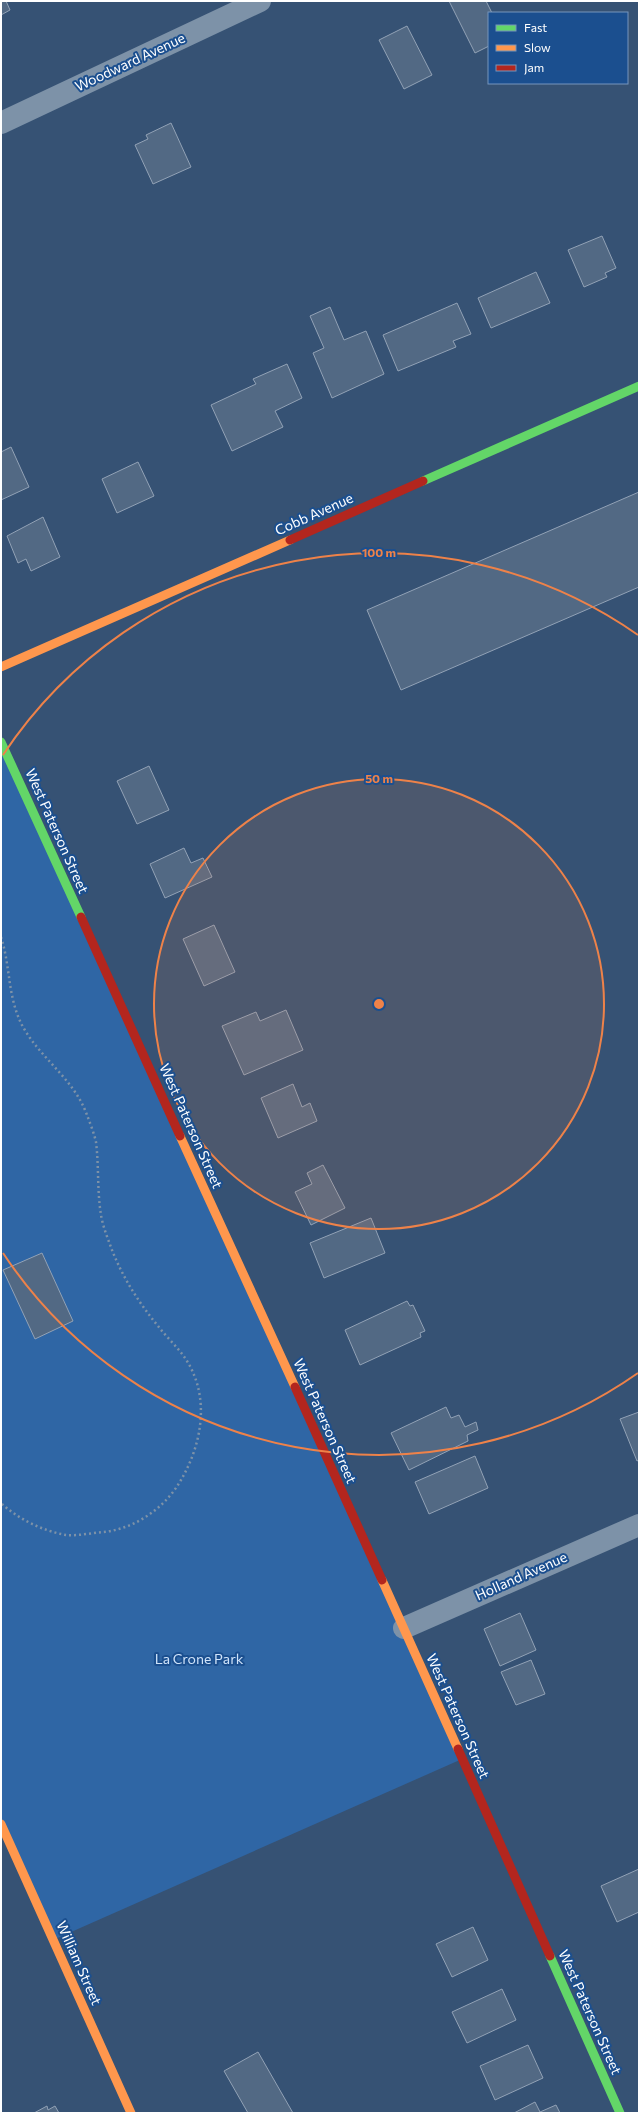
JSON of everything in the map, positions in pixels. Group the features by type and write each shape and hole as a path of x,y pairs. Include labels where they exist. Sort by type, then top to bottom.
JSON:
{"street":[{"name":"Woodward Avenue","path":"1,123 260,1"},
{"name":"Cobb Avenue","path":"1,667 639,386"},
{"name":"West Paterson Street","path":"1,742 404,1628 620,2113"},
{"name":"Holland Avenue","path":"404,1628 639,1525"},
{"name":"William Street","path":"1,1824 131,2113"}],"path":[{"path":"1,937 7,957 10,992 14,1008 24,1028 69,1082 83,1104 88,1118 96,1142 101,1216 116,1260 126,1282 142,1306 178,1348 188,1363 201,1404 198,1440 193,1458 175,1491 160,1506 144,1518 127,1526 106,1532 66,1535 27,1521 11,1512 1,1503"}],"green space":[{"name":"La Crone Park","path":"1,743 462,1759 53,1940 1,1824"}],"building":[{"path":"1,1 6,1 10,10 1,15"},
{"path":"449,1 486,1 492,12 488,12 488,46 475,53"},
{"path":"407,26 432,75 404,89 379,40"},
{"path":"171,123 191,167 153,184 135,145 148,139 146,135"},
{"path":"602,236 616,268 605,273 607,277 584,287 568,250"},
{"path":"536,272 550,303 491,328 478,298"},
{"path":"457,303 471,334 453,341 456,347 398,371 383,335"},
{"path":"330,307 344,340 366,331 384,374 332,398 313,353 324,348 310,316"},
{"path":"287,364 302,398 275,411 283,427 232,451 211,405 256,384 253,379"},
{"path":"11,447 29,487 1,500 1,452"},
{"path":"138,462 154,496 117,513 102,479"},
{"path":"639,492 639,587 401,690 367,610"},
{"path":"43,517 60,557 31,571 26,559 18,563 7,536"},
{"path":"149,766 169,810 137,824 117,781"},
{"path":"184,848 191,863 203,858 212,877 165,898 150,864"},
{"path":"214,925 235,972 204,986 183,939"},
{"path":"286,1010 303,1050 244,1075 222,1026 256,1012 260,1021"},
{"path":"293,1084 302,1107 310,1103 317,1121 278,1138 261,1098"},
{"path":"323,1165 345,1208 311,1225 295,1192 312,1184 307,1173"},
{"path":"371,1218 385,1253 324,1278 310,1243"},
{"path":"42,1253 73,1321 35,1339 3,1270"},
{"path":"407,1301 410,1306 413,1305 425,1331 420,1333 421,1337 360,1365 345,1330"},
{"path":"446,1407 451,1418 459,1415 465,1427 476,1422 478,1430 467,1435 468,1441 409,1470 391,1433"},
{"path":"639,1412 639,1460 637,1461 620,1419"},
{"path":"475,1456 488,1488 429,1514 415,1482"},
{"path":"520,1613 536,1650 500,1666 484,1629"},
{"path":"531,1660 545,1694 516,1705 501,1672"},
{"path":"639,1869 639,1912 617,1922 601,1886"},
{"path":"473,1927 488,1960 452,1977 436,1944"},
{"path":"502,1989 516,2020 467,2043 452,2012"},
{"path":"528,2045 543,2078 495,2100 480,2066"},
{"path":"258,2052 293,2113 248,2113 224,2071"},
{"path":"535,2102 540,2112 556,2105 560,2113 514,2113"},
{"path":"47,2106 48,2110 55,2106 59,2113 34,2113"}],"traffic: fast":[{"path":"423,481 639,386"},
{"path":"1,742 81,917"},
{"path":"550,1956 620,2113"}],"traffic: slow":[{"path":"1,667 290,540"},
{"path":"180,1136 295,1387"},
{"path":"382,1580 458,1749"},
{"path":"1,1824 131,2113"}],"traffic: jam":[{"path":"290,540 423,481"},
{"path":"81,917 180,1136"},
{"path":"295,1387 382,1580"},
{"path":"458,1749 550,1956"}]}
